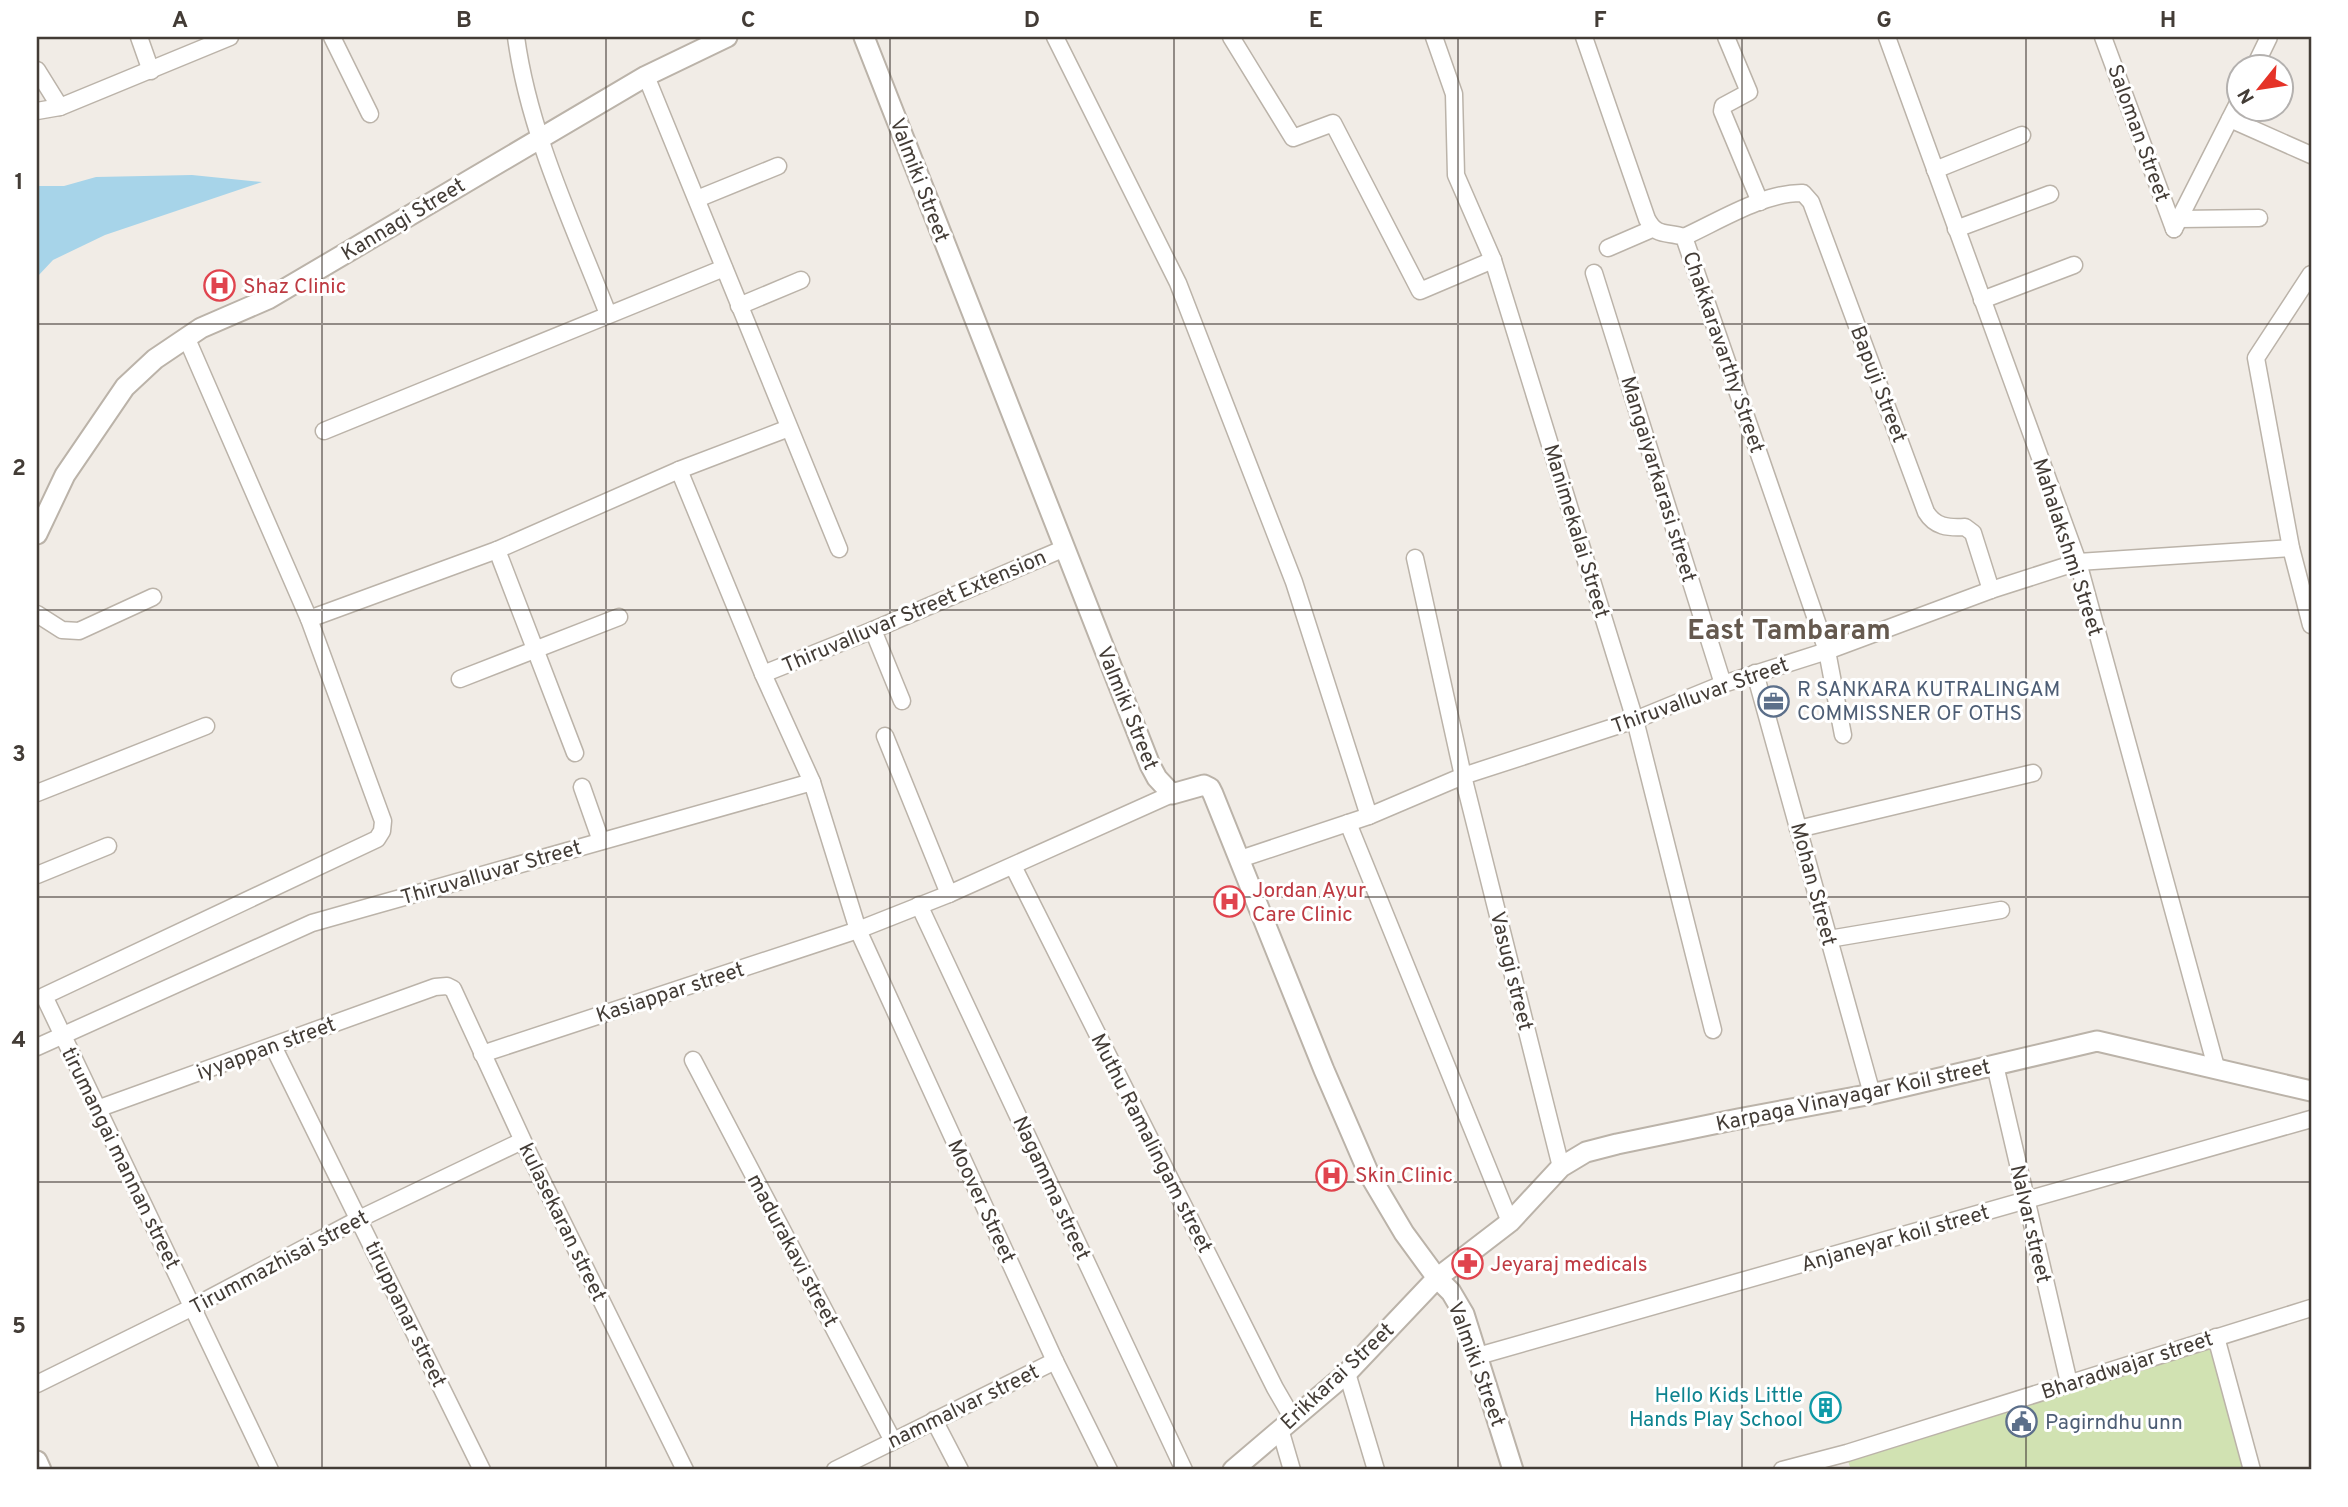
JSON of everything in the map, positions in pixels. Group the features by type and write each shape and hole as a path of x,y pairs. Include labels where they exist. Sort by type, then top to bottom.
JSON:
{"street":[{"path":"139,37 151,71"},
{"path":"37,111 60,107 230,37"},
{"path":"332,37 370,114"},
{"path":"516,37 540,139 608,314"},
{"name":"Kannagi Street","path":"37,534 65,475 125,387 155,359 201,328 268,299 646,76 727,37"},
{"name":"Valmiki Street","path":"864,37 1150,765 1157,778 1172,794 1197,785 1210,788 1369,1174 1404,1233 1437,1278 1451,1292 1464,1314 1513,1470"},
{"path":"1055,37 1178,283 1294,582 1369,816"},
{"path":"1231,37 1293,138 1333,123 1420,291 1493,260"},
{"name":"Manimekalai Street","path":"1434,37 1454,94 1456,175 1493,260 1635,720 1713,1030"},
{"path":"1584,37 1652,229 1608,248"},
{"path":"1726,37 1749,92 1723,106 1722,111 1760,202"},
{"name":"Mahalakshmi Street","path":"1886,37 2078,562 2216,1068"},
{"name":"Saloman Street","path":"2103,37 2177,224"},
{"path":"37,70 60,107"},
{"path":"646,76 839,548"},
{"path":"2177,224 2228,122"},
{"path":"2237,122 2311,155"},
{"path":"1935,170 2022,135"},
{"path":"697,199 778,166"},
{"name":"Bapuji Street","path":"1684,237 1760,202 1790,193 1803,193 1811,202 1926,512 1931,521 1947,528 1965,527 1973,533 1991,590"},
{"path":"1956,229 2050,194"},
{"path":"2177,224 2259,218"},
{"name":"Chakkaravarthy Street","path":"1652,229 1658,233 1684,237 1827,651 1843,735"},
{"path":"1982,300 2074,265"},
{"path":"324,430 724,268"},
{"name":"Mangaiyarkarasi street","path":"1594,273 1723,684"},
{"path":"2311,274 2256,358 2291,548 2311,625"},
{"path":"739,306 801,280"},
{"path":"187,339 309,619 497,550 679,470 789,428"},
{"path":"679,470 763,674 812,782 858,930"},
{"name":"Thiruvalluvar Street Extension","path":"763,674 1065,548"},
{"name":"Thiruvalluvar Street","path":"1240,859 1369,816 1463,776 1635,720 1723,684 1827,651 1991,590 2078,562 2291,548"},
{"path":"497,550 575,753"},
{"name":"Vasugi street","path":"1415,558 1463,776 1561,1167"},
{"path":"37,614 62,629 79,631 153,597"},
{"path":"460,679 619,617"},
{"name":"tirumangai mannan street","path":"270,1470 44,996 377,839 382,831 383,821 309,619"},
{"path":"873,630 902,701"},
{"name":"Mohan Street","path":"1755,673 1872,1094"},
{"path":"37,793 206,726"},
{"path":"884,736 949,894"},
{"path":"1798,829 2033,773"},
{"name":"Thiruvalluvar Street","path":"37,1047 312,923 812,782"},
{"path":"582,787 601,841"},
{"name":"Kasiappar street","path":"482,1054 858,930 949,894 1172,794"},
{"path":"1348,823 1510,1222"},
{"path":"37,876 108,846"},
{"name":"Muthu Ramalingam street","path":"1013,866 1269,1376 1287,1424 1292,1470"},
{"name":"Nagamma street","path":"919,905 1184,1470"},
{"path":"1829,939 2001,910"},
{"name":"Moover Street","path":"858,930 1055,1361 1109,1470"},
{"name":"kulasekaran street","path":"435,987 447,986 453,989 522,1141 685,1470"},
{"name":"iyyappan street","path":"96,1109 435,987"},
{"name":"Karpaga Vinayagar Koil street","path":"1437,1278 1510,1222 1561,1167 1586,1152 1617,1143 1872,1094 2097,1041 2311,1091"},
{"name":"tiruppanar street","path":"273,1046 482,1470"},
{"name":"madurakavi street","path":"693,1060 893,1441"},
{"name":"Nalvar street","path":"1995,1065 2069,1383"},
{"name":"Anjaneyar koil street","path":"1478,1356 2311,1119"},
{"name":"Tirummazhisai street","path":"37,1384 193,1307 359,1219 522,1141"},
{"name":"Erikkarai Street","path":"1233,1470 1347,1373 1437,1278"},
{"name":"Bharadwajar street","path":"1782,1470 1847,1453 2311,1308"},
{"path":"2216,1337 2252,1470"},
{"name":"nammalvar street","path":"835,1470 1055,1361"},
{"path":"1347,1373 1376,1470"},
{"path":"934,1420 960,1470"},
{"path":"1847,1453 1851,1470"},
{"path":"37,1461 41,1470"}],"green space":[{"path":"2216,1337 2254,1470 1851,1470 1847,1458"}],"water":[{"path":"192,175 262,182 105,235 53,260 37,277 37,186 64,186 96,177"}],"place":[{"name":"Shaz Clinic","path":"220,286"},
{"name":"R SANKARA KUTRALINGAM COMMISSNER OF OTHS","path":"1774,701"},
{"name":"Jordan Ayur Care Clinic","path":"1229,902"},
{"name":"Skin Clinic","path":"1332,1175"},
{"name":"Jeyaraj medicals","path":"1467,1264"},
{"name":"Hello Kids Little Hands Play School","path":"1826,1407"},
{"name":"Pagirndhu unn","path":"2022,1422"}],"district":[{"name":"East Tambaram","path":"1789,629"}]}
